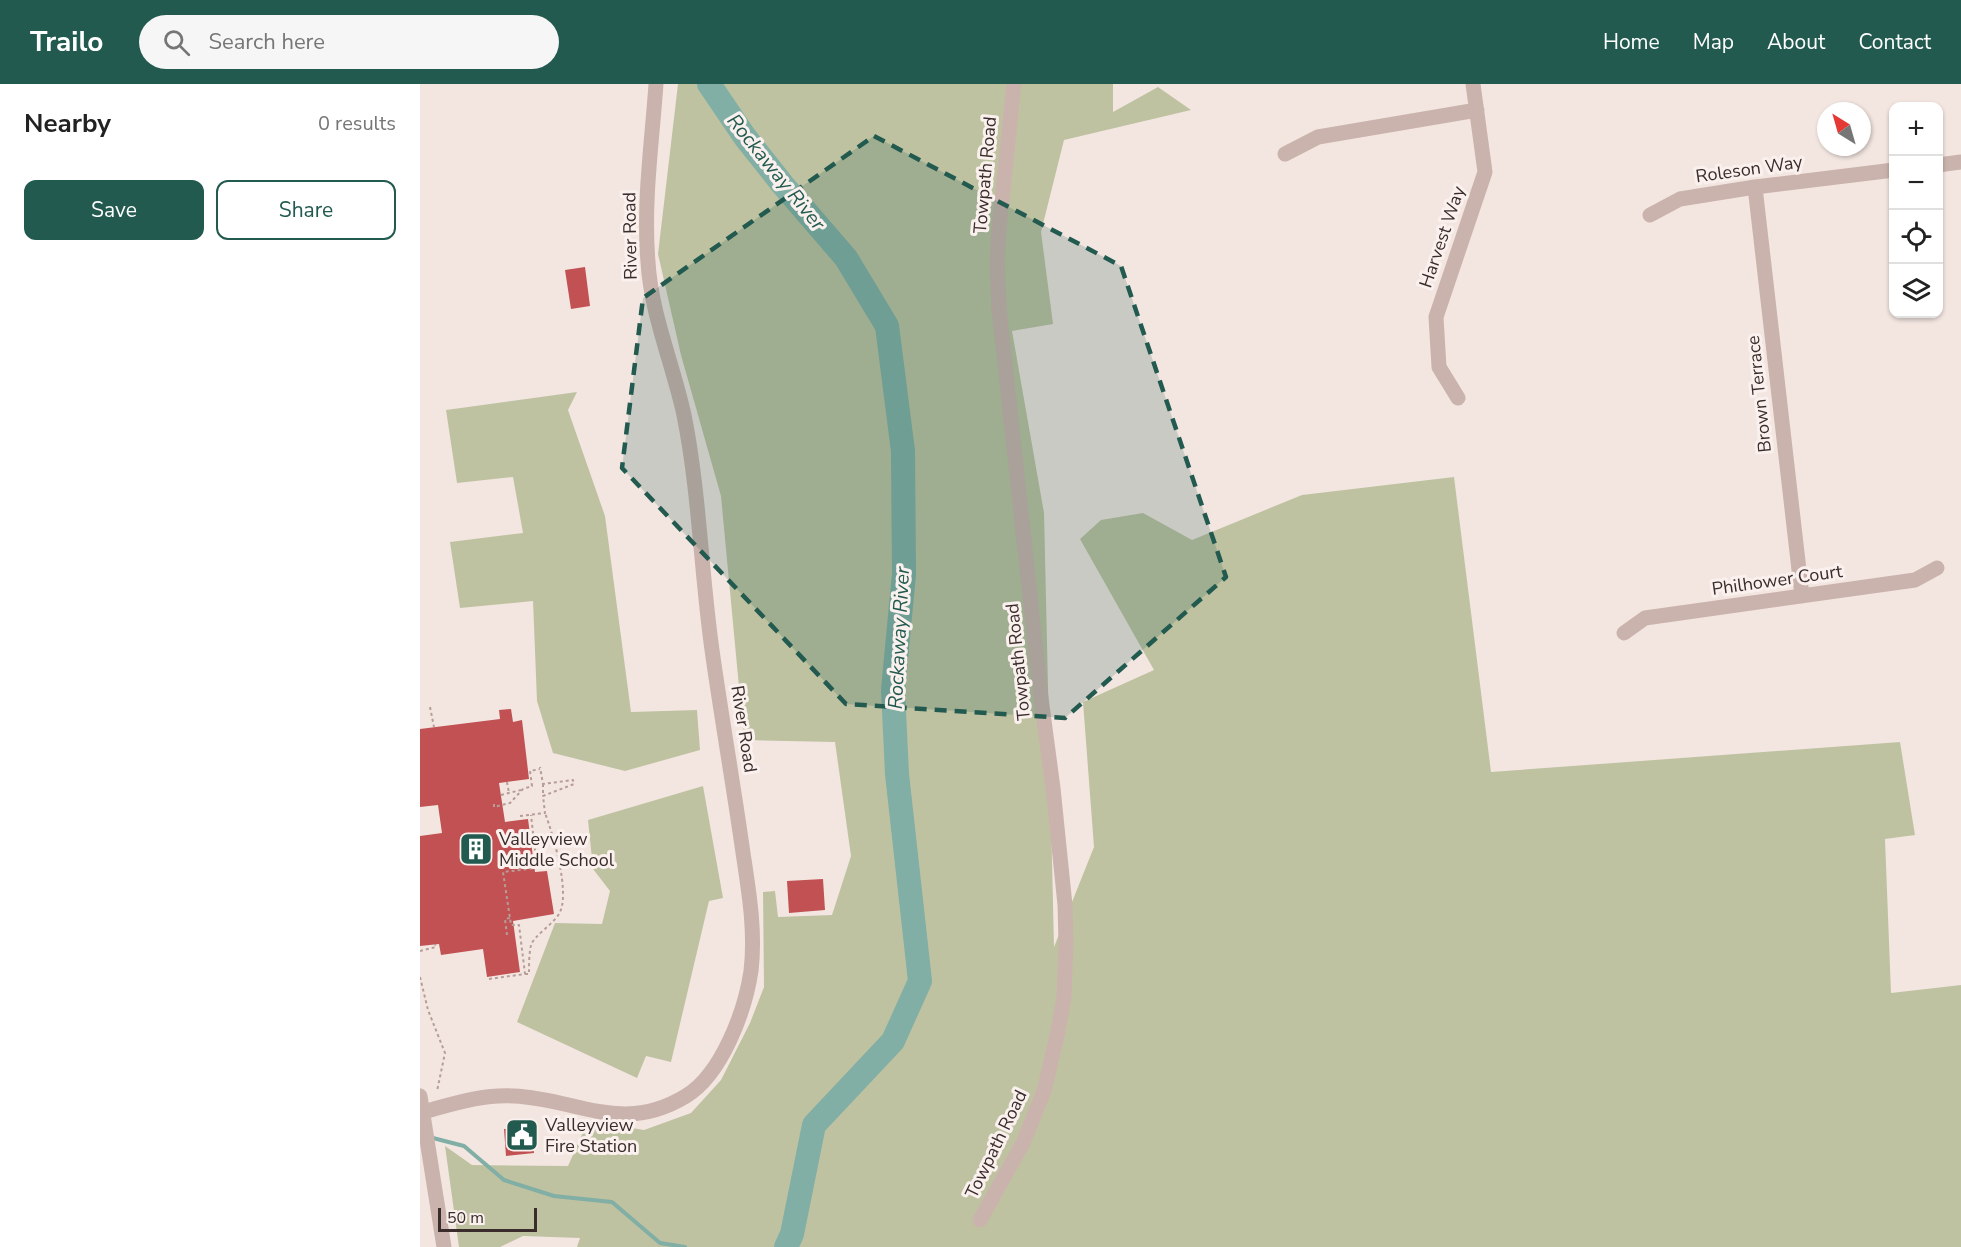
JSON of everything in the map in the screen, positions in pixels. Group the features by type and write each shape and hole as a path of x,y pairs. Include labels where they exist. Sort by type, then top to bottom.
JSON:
{"street":[{"name":"River Road","path":"425,1120 473,1099 501,1096 518,1096 603,1113 641,1114 659,1110 689,1095 716,1065 731,1040 751,972 753,932 712,653 694,474 683,413 651,291 648,261 649,172 656,84"},
{"name":"Towpath Road","path":"980,1220 1023,1143 1044,1091 1064,996 1066,943 1065,905 1053,788 1041,698 999,308 997,263 999,228 1014,84"},
{"name":"Harvest Way","path":"1458,399 1439,367 1436,317 1485,172 1473,84"},
{"path":"1285,154 1318,137 1477,110"},
{"path":"1943,164 1961,162"},
{"name":"Roleson Way","path":"1650,215 1680,199 1889,170"},
{"name":"Brown Terrace","path":"1755,187 1802,596"},
{"name":"Philhower Court","path":"1624,633 1645,618 1915,580 1937,568"},
{"path":"420,1096 444,1247"}],"path":[{"path":"430,707 434,728"},
{"path":"489,979 529,974 531,944 560,912 562,901 560,864 554,837 545,813 540,768 530,771 532,786 501,795"},
{"path":"543,784 573,780 574,784 543,796"},
{"path":"507,782 509,793"},
{"path":"494,804 494,807 510,803 523,789"},
{"path":"520,816 545,813"},
{"path":"525,974 519,924 511,925 503,872 537,868 531,815"},
{"path":"507,935 504,919 510,918"},
{"path":"420,951 436,947 435,944"},
{"path":"420,977 428,1010 446,1053 437,1091"}],"highlighted area":[{"path":"874,136 1121,266 1226,577 1065,718 846,704 622,468 643,298"}],"green space":[{"path":"678,84 1113,84 1113,112 1158,87 1191,110 1064,140 1041,232 1053,324 1012,331 1044,513 1054,947 1094,847 1083,702 1154,670 1080,539 1101,520 1143,513 1192,540 1302,495 1454,477 1491,772 1900,742 1915,835 1885,839 1891,993 1961,985 1961,1247 577,1247 580,1238 523,1236 500,1247 459,1247 445,1146 472,1165 568,1166 588,1121 644,1130 691,1113 721,1080 750,1023 764,987 763,892 775,891 778,917 832,915 851,856 835,742 744,740 721,496 681,355 658,254"},
{"path":"577,392 568,410 605,516 631,712 697,710 700,750 625,771 553,753 537,701 533,601 460,608 450,542 523,533 513,477 457,483 446,410"},
{"path":"703,786 723,898 709,901 671,1062 646,1056 637,1078 517,1022 555,923 602,924 610,891 593,869 588,820"}],"building":[{"path":"585,267 590,306 571,309 565,270"},
{"name":"Valleyview Middle School","path":"511,709 513,722 522,720 529,779 499,783 505,822 528,819 535,872 547,871 554,914 513,921 520,972 487,977 483,949 441,955 439,944 420,946 420,836 442,833 438,805 420,807 420,729 500,719 499,710"},
{"path":"823,879 825,910 789,913 787,881"},
{"path":"531,1127 534,1153 506,1156 504,1129"}],"waterway":[{"name":"Rockaway River","path":"709,84 745,137 846,258 887,326 903,451 904,574 893,690 897,774 920,981 893,1041 814,1125 792,1234 786,1247"},
{"path":"429,1137 464,1146 504,1180 554,1196 612,1202 660,1243 685,1247"}],"place":[{"name":"Valleyview Middle School","path":"476,849"},
{"name":"Valleyview Fire Station","path":"522,1135"}]}
